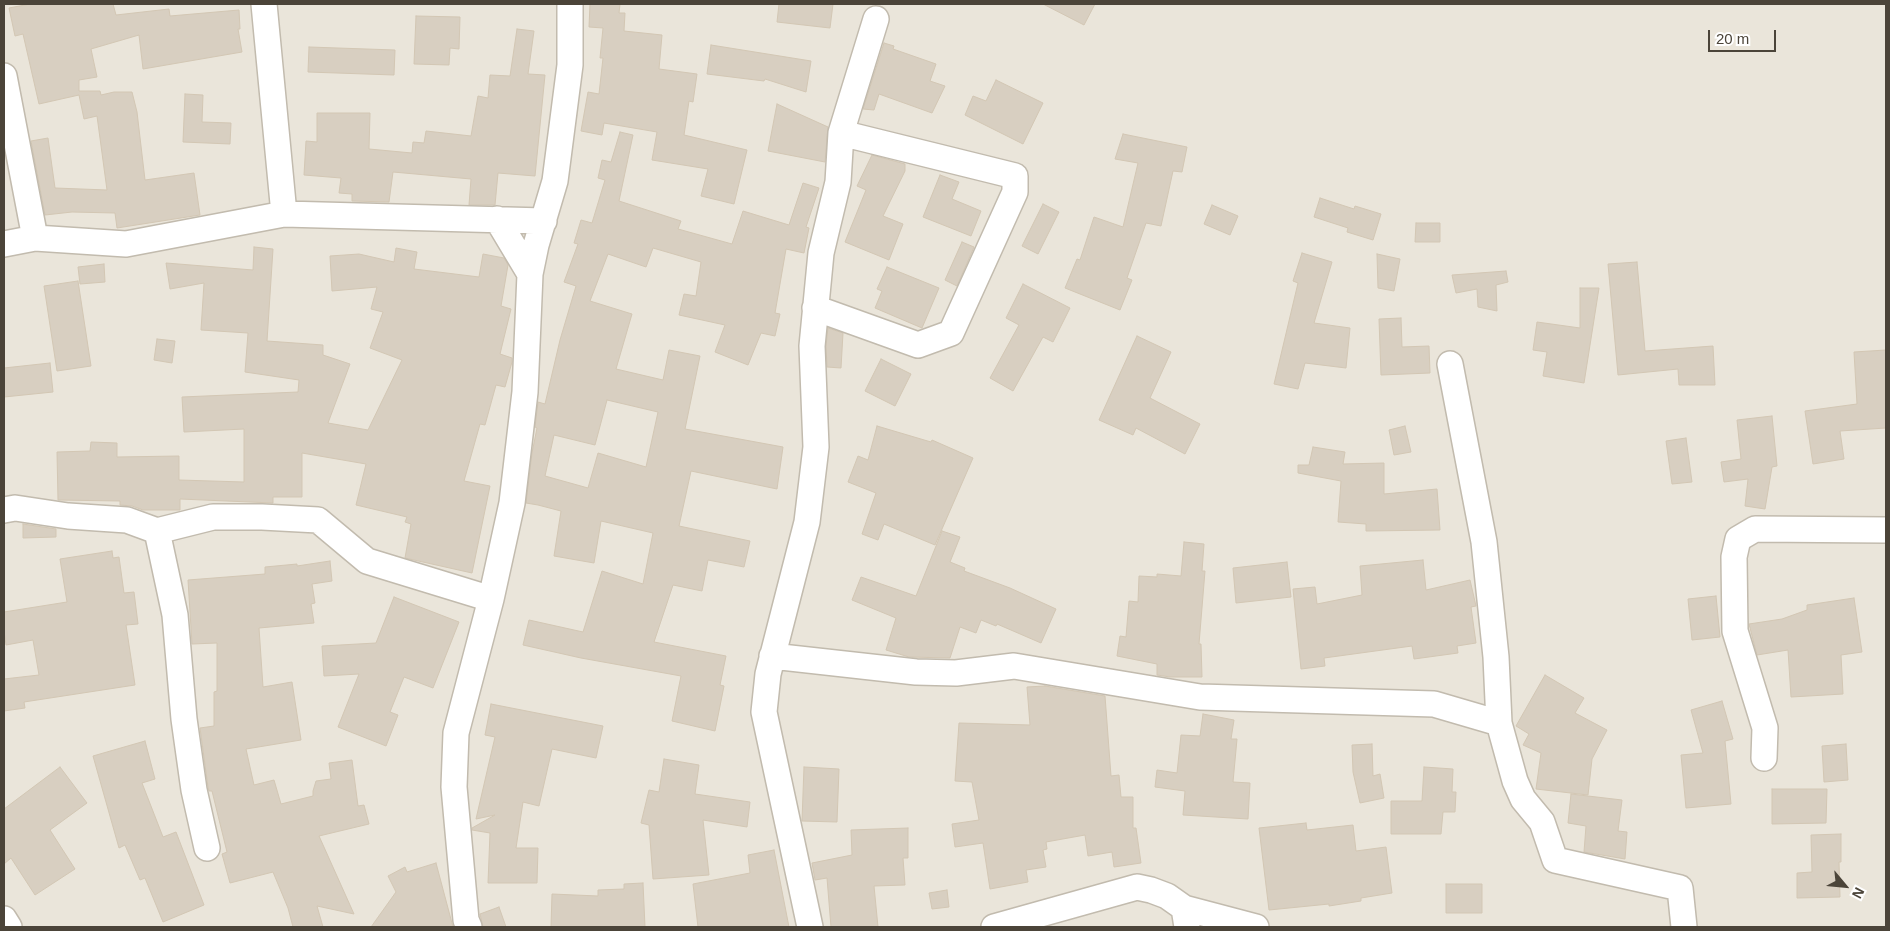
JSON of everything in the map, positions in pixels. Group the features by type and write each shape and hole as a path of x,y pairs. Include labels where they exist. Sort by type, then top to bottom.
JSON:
{"street":[{"path":"264,4 284,214"},
{"path":"468,927 454,787 456,734 512,503 525,392 530,274 536,245 555,181 570,65 570,4"},
{"path":"810,927 764,712 772,656 807,522 816,447 812,346 821,253 838,182 841,133 876,20"},
{"path":"4,76 35,238"},
{"path":"816,308 918,345 951,333 1015,192 1015,176 841,133"},
{"path":"4,244 35,238 126,244 284,214 544,221"},
{"path":"497,219 530,274"},
{"path":"1450,364 1484,542 1496,658 1499,723 1515,781 1523,799 1542,822 1556,860 1680,888 1684,927"},
{"path":"4,510 15,508 68,516 127,520 157,531 213,517 318,520 367,561 490,599"},
{"path":"1764,758 1765,728 1735,631 1734,557 1738,539 1755,529 1886,530"},
{"path":"157,531 175,615 184,719 194,790 207,848"},
{"path":"772,656 924,672 956,673 1014,666 1200,697 1434,704 1499,723"},
{"path":"994,927 1137,887 1167,896 1185,918 1256,927"},
{"path":"4,919 9,927"}],"shaded area":[{"path":"4,4 1886,4 1886,927 4,927"}],"building":[{"path":"30,4 113,4 116,15 169,9 170,16 239,10 240,29 238,29 242,52 143,69 139,35 91,49 97,77 79,80 79,91 100,91 101,95 114,92 132,92 137,112 145,180 194,173 200,215 117,228 115,213 72,212 45,215 31,141 48,138 55,188 107,190 97,116 84,119 79,95 39,104 23,34 15,36 9,8"},
{"path":"590,4 620,4 619,13 625,13 624,31 662,35 659,69 697,74 693,102 689,101 684,135 747,150 734,204 701,196 708,169 652,160 657,132 604,123 602,135 581,131 588,92 599,94 603,58 600,58 603,28 589,27"},
{"path":"779,4 833,4 830,28 777,22"},
{"path":"1043,4 1095,4 1084,25"},
{"path":"416,16 460,17 459,49 450,48 449,65 414,64"},
{"path":"517,29 534,31 528,74 545,75 535,176 498,173 495,205 469,205 471,179 393,172 389,202 352,201 352,194 339,193 341,178 304,175 306,141 317,142 317,113 370,113 369,149 412,153 413,142 424,143 426,131 471,136 478,96 488,98 490,75 510,76"},
{"path":"884,43 894,46 893,49 936,64 930,81 945,86 932,113 879,94 874,110 863,109"},
{"path":"711,45 811,61 806,92 765,79 764,81 707,74"},
{"path":"309,47 395,50 394,75 308,72"},
{"path":"996,80 1043,103 1023,144 965,115 973,96 986,101"},
{"path":"185,94 203,95 202,122 231,123 230,144 183,142"},
{"path":"777,104 828,127 825,162 768,151"},
{"path":"620,132 633,135 619,201 681,221 678,229 732,244 743,211 789,225 803,183 819,188 806,227 809,228 804,253 786,249 775,313 780,314 775,336 761,333 748,365 715,352 725,325 679,315 684,294 696,296 701,262 653,248 646,267 608,254 590,301 632,314 616,369 663,380 669,350 700,356 685,429 783,447 777,489 691,471 679,526 750,541 744,567 708,560 702,591 673,585 654,642 726,656 720,685 724,686 715,731 672,721 681,676 581,658 523,645 529,620 583,632 602,571 643,584 653,533 601,521 594,563 554,556 561,511 526,503 537,428 535,427 538,402 545,404 560,340 576,286 564,282 578,244 574,243 581,220 592,223 605,180 598,178 602,160 611,162","holes":["607,400 658,412 646,467 598,453 588,488 545,476 554,435 595,445"]},
{"path":"1123,134 1187,147 1182,172 1173,171 1161,226 1146,223 1127,278 1132,280 1120,310 1065,288 1077,259 1080,260 1094,217 1123,227 1138,163 1115,159"},
{"path":"872,155 905,164 905,171 883,216 903,224 889,260 845,242 866,190 857,186"},
{"path":"940,175 959,182 952,199 981,211 971,236 923,217"},
{"path":"1320,198 1354,209 1355,206 1381,214 1373,240 1347,232 1348,228 1314,217"},
{"path":"1043,204 1059,212 1038,254 1022,246"},
{"path":"1212,205 1238,216 1230,235 1204,224"},
{"path":"1416,223 1440,223 1440,242 1415,242"},
{"path":"962,242 974,247 957,286 945,280"},
{"path":"254,247 273,249 267,341 323,345 323,355 350,364 328,423 368,430 402,360 370,348 383,312 371,309 377,287 332,291 330,256 359,254 394,262 396,248 417,252 414,269 479,277 483,254 504,258 508,265 501,306 511,309 500,354 512,358 512,362 505,387 496,385 485,425 480,424 464,481 490,486 472,573 405,558 411,524 405,522 407,517 356,505 366,464 302,453 302,497 273,497 273,503 180,499 180,510 143,510 132,506 120,505 120,501 58,500 57,452 90,451 91,442 117,443 117,457 179,456 179,480 244,482 244,429 184,432 182,397 298,392 299,380 245,372 248,333 201,330 204,283 170,289 166,263 253,270"},
{"path":"1302,253 1332,262 1314,323 1350,328 1346,368 1305,363 1298,389 1274,384 1298,283 1293,281"},
{"path":"1377,254 1400,259 1394,291 1378,288"},
{"path":"1637,262 1645,351 1713,346 1715,385 1679,385 1678,369 1618,375 1608,264"},
{"path":"104,264 105,282 80,284 78,267"},
{"path":"887,267 939,288 922,328 875,308 882,291 877,289"},
{"path":"1506,271 1508,282 1496,285 1497,311 1478,307 1477,289 1456,293 1452,275"},
{"path":"78,281 91,366 57,371 44,286"},
{"path":"1023,284 1070,308 1053,342 1043,337 1013,391 990,378 1019,325 1006,318"},
{"path":"1580,288 1599,288 1584,383 1543,376 1547,352 1533,350 1537,322 1580,328"},
{"path":"1401,318 1402,347 1429,346 1430,373 1381,375 1379,319"},
{"path":"828,328 843,333 841,368 827,367 826,346"},
{"path":"1137,336 1171,352 1150,398 1200,424 1185,454 1136,428 1133,435 1099,420"},
{"path":"157,339 175,341 172,363 154,360"},
{"path":"1886,350 1886,428 1840,431 1844,459 1813,464 1805,411 1857,404 1854,352"},
{"path":"881,359 911,374 895,406 865,391"},
{"path":"50,363 53,392 4,397 4,368"},
{"path":"1772,416 1777,466 1772,467 1765,509 1745,506 1748,479 1724,482 1721,462 1741,459 1737,420"},
{"path":"877,426 931,442 932,440 973,458 935,545 884,524 878,540 862,534 876,493 848,482 858,456 868,460"},
{"path":"1405,426 1411,452 1394,455 1389,430"},
{"path":"1686,438 1692,482 1672,484 1666,441"},
{"path":"1313,447 1345,452 1343,464 1384,463 1384,494 1437,489 1440,530 1366,531 1366,524 1338,522 1341,481 1298,473 1298,465 1309,465"},
{"path":"23,524 56,529 56,537 23,538"},
{"path":"942,531 960,537 950,562 965,568 964,571 1010,588 1056,609 1041,643 997,624 996,626 981,620 976,633 960,627 950,658 909,657 886,650 896,618 852,600 861,577 916,596"},
{"path":"1184,542 1204,544 1202,571 1205,571 1199,644 1201,644 1202,677 1157,675 1157,664 1117,656 1120,636 1126,637 1129,601 1138,602 1139,576 1157,577 1157,574 1181,576"},
{"path":"112,551 113,558 119,557 124,593 134,592 138,624 126,625 135,685 24,702 25,708 4,711 4,679 39,675 33,640 6,645 4,612 67,602 60,559"},
{"path":"1423,560 1426,590 1470,580 1476,606 1471,607 1476,643 1457,646 1458,653 1414,659 1412,646 1324,658 1325,666 1301,669 1293,589 1315,587 1317,604 1362,595 1360,566"},
{"path":"330,561 332,581 312,584 315,603 311,604 314,623 259,628 263,687 292,682 301,740 246,749 254,785 274,780 281,804 313,796 316,781 331,779 329,763 352,760 358,806 364,805 369,824 319,836 354,914 317,906 323,927 293,927 288,908 273,872 230,883 222,854 227,852 212,791 209,791 208,787 200,728 214,726 214,692 217,691 217,643 192,644 188,580 265,574 265,567 297,564 297,566"},
{"path":"1287,562 1291,597 1236,603 1233,568"},
{"path":"1716,596 1720,637 1692,640 1688,599"},
{"path":"394,597 459,622 433,688 404,677 390,712 398,715 386,746 338,727 359,674 324,676 322,646 376,643"},
{"path":"1854,598 1862,652 1841,655 1843,694 1791,697 1788,650 1757,655 1749,624 1782,619 1807,610 1807,605"},
{"path":"1545,675 1584,698 1575,713 1607,730 1592,759 1588,795 1536,789 1541,753 1523,745 1529,734 1516,726"},
{"path":"1045,686 1105,696 1111,776 1119,775 1121,797 1133,797 1133,828 1136,828 1141,863 1114,867 1112,852 1088,856 1085,835 1046,842 1047,849 1043,850 1046,867 1026,870 1028,882 990,889 983,843 955,847 952,824 979,820 972,782 955,781 959,723 1030,725 1027,687"},
{"path":"1722,701 1733,739 1725,741 1731,804 1686,808 1681,755 1703,753 1691,710"},
{"path":"491,704 603,726 596,758 552,749 539,806 523,802 516,848 538,848 537,883 488,883 490,833 472,830 472,828 495,815 476,819 495,737 485,735"},
{"path":"1203,714 1234,720 1231,739 1237,739 1233,782 1250,783 1248,819 1183,815 1185,791 1155,787 1157,770 1177,773 1181,735 1200,736"},
{"path":"145,741 155,779 142,783 163,837 176,832 204,905 163,922 145,878 140,880 125,845 119,848 93,756"},
{"path":"1372,744 1373,776 1380,774 1384,798 1360,803 1353,772 1352,745"},
{"path":"1846,744 1848,780 1824,782 1822,746"},
{"path":"664,759 699,765 695,794 750,802 747,827 703,820 709,875 653,879 649,825 641,823 649,790 659,792"},
{"path":"60,767 87,803 50,830 75,869 35,895 11,858 4,864 4,809"},
{"path":"804,767 839,769 837,822 802,821"},
{"path":"1424,767 1453,769 1452,792 1456,792 1455,812 1443,812 1441,834 1391,834 1391,801 1422,801"},
{"path":"1772,789 1827,789 1826,823 1772,824"},
{"path":"1571,794 1622,800 1618,831 1627,832 1625,859 1584,852 1586,826 1568,823"},
{"path":"1306,823 1307,830 1353,825 1356,851 1386,847 1392,893 1361,898 1361,901 1329,906 1329,904 1269,910 1259,828"},
{"path":"908,828 908,858 903,858 905,885 874,886 878,927 831,927 827,878 815,880 812,863 852,855 851,830"},
{"path":"1841,834 1841,862 1839,862 1840,897 1797,898 1797,873 1812,872 1811,835"},
{"path":"774,850 789,927 698,927 693,884 750,873 748,855"},
{"path":"436,863 453,927 371,927 396,892 388,876 405,867 407,872"},
{"path":"643,883 645,927 551,927 552,894 598,896 598,890 624,889 624,884"},
{"path":"1446,884 1482,884 1482,913 1446,913"},
{"path":"947,890 949,907 932,909 929,893"},
{"path":"499,907 506,927 483,927 480,914"}]}
